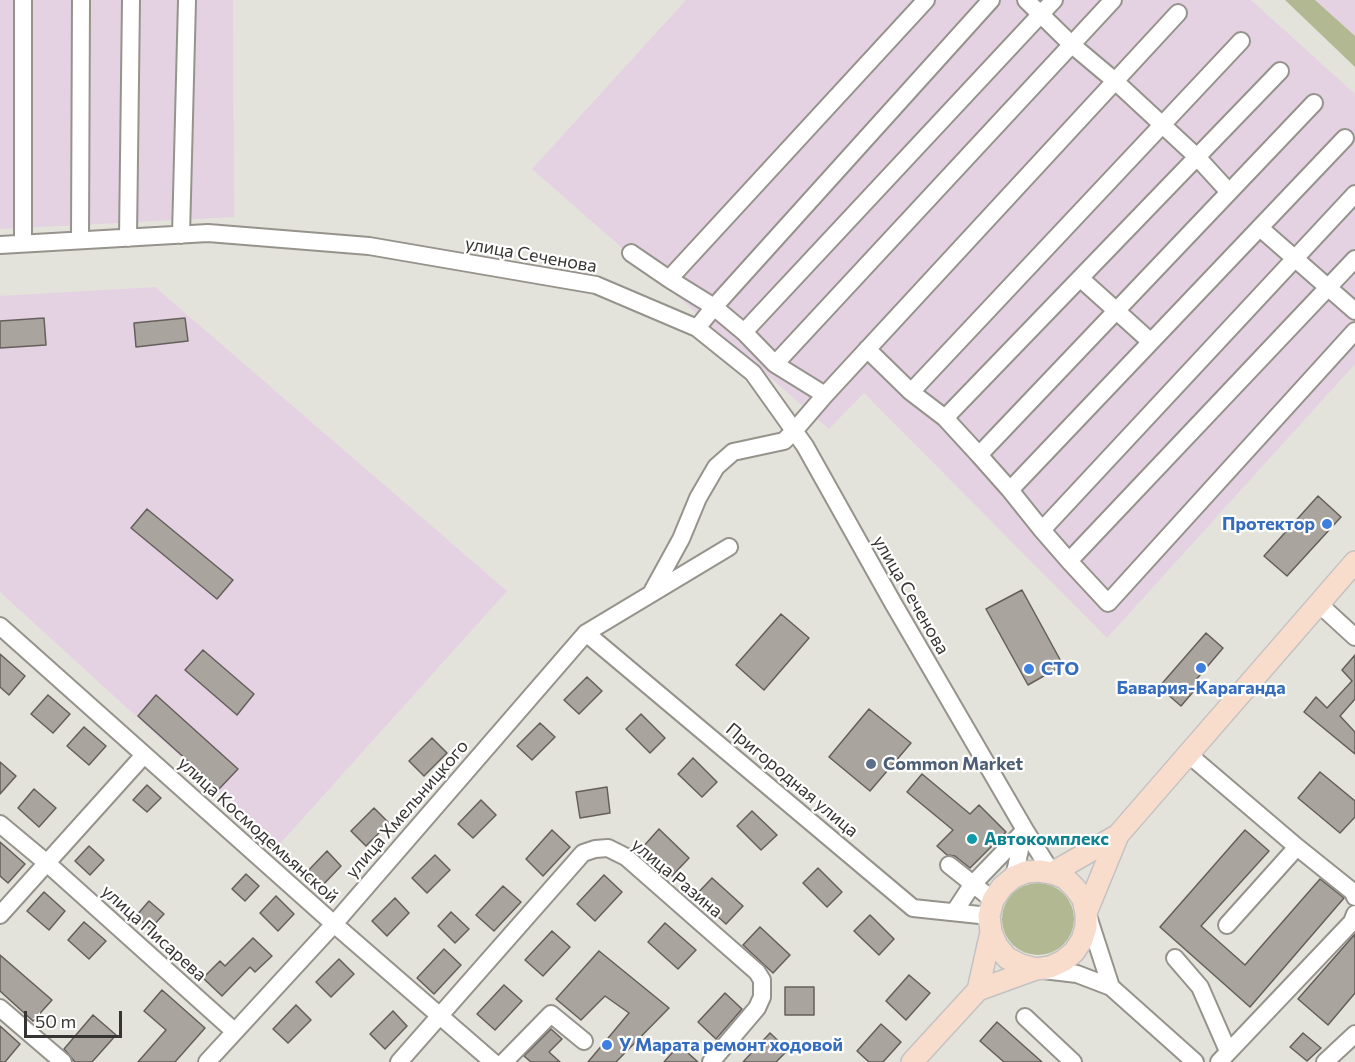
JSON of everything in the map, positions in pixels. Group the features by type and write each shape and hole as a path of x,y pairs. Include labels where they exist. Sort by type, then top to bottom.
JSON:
{"main road":[{"path":"1086,913 1118,835 1355,562"},
{"path":"1052,873 1118,835"},
{"path":"912,1062 978,990 1036,969 1057,964 1074,952 1082,940 1086,927 1086,913 1083,899 1065,879 1052,873 1026,872 1014,877 1002,887 991,916 978,990"},
{"path":"991,916 997,946 1007,958 1036,969"}],"street":[{"path":"23,0 23,243"},
{"path":"80,240 81,0"},
{"path":"128,238 131,0"},
{"path":"181,235 188,0"},
{"path":"669,279 926,0"},
{"path":"697,328 991,0"},
{"path":"1026,0 1071,44 1163,124 1229,192"},
{"path":"744,332 1054,0"},
{"path":"776,364 1113,0"},
{"path":"649,596 681,539 698,498 716,467 733,452 784,441 1178,13"},
{"path":"911,392 1241,41"},
{"path":"945,418 1280,71"},
{"path":"979,455 1314,103"},
{"path":"1010,490 1346,138"},
{"path":"1042,530 1355,194"},
{"path":"1260,228 1355,311"},
{"name":"улица Сеченова","path":"0,245 208,233 369,246 596,285 697,328 753,373 805,446 892,603 1052,873"},
{"path":"631,253 714,307 744,332 776,364 825,395"},
{"path":"1069,561 1355,259"},
{"path":"1080,278 1151,342"},
{"path":"867,349 911,392 945,418 1108,603 1355,331"},
{"name":"улица Хмельницкого","path":"207,1062 334,924 586,633 729,547"},
{"path":"1319,604 1355,637"},
{"name":"улица Космодемьянской","path":"0,626 334,924 493,1062"},
{"name":"Пригородная улица","path":"586,633 913,908 991,916"},
{"path":"0,915 144,754"},
{"path":"1188,754 1353,892 1355,897"},
{"name":"улица Писарева","path":"0,824 48,864 234,1031"},
{"path":"1014,877 1025,830"},
{"path":"955,912 972,885 1025,830"},
{"path":"1227,925 1297,847"},
{"name":"улица Разина","path":"399,1062 583,853 608,848 626,857 757,972 762,980 762,997 757,1008 711,1062"},
{"path":"949,865 972,885 991,916"},
{"path":"1086,913 1111,987"},
{"path":"1175,958 1200,987 1224,1057 1352,922 1355,914"},
{"path":"1036,969 1077,975 1111,987 1195,1062"},
{"path":"0,1008 63,1062"},
{"path":"504,1062 551,1014 584,1041"},
{"path":"1025,1017 1073,1062"},
{"path":"1325,1062 1355,1034"}],"shaded area":[{"path":"0,0 233,0 234,217 0,229"},
{"path":"686,0 1251,0 1355,94 1355,364 1107,638 864,393 829,429 532,169"},
{"path":"1315,0 1355,0 1355,36"},
{"path":"155,287 507,591 278,846 0,592 0,296"}],"green space":[{"path":"1285,0 1315,0 1355,36 1355,67"},
{"path":"1038,883 1058,889 1068,899 1074,919 1068,939 1058,949 1038,955 1018,949 1008,939 1002,919 1008,899 1018,889"}],"building":[{"path":"44,318 46,345 0,348 0,321"},
{"path":"185,318 188,341 136,347 134,323"},
{"path":"1318,496 1341,517 1287,576 1264,556"},
{"path":"147,509 233,580 217,599 131,528"},
{"path":"1022,590 1063,665 1028,685 986,609"},
{"path":"781,614 809,638 764,690 736,665"},
{"path":"1206,633 1223,648 1195,681 1199,685 1181,706 1159,687"},
{"path":"203,650 254,694 237,715 185,670"},
{"path":"0,654 25,676 9,695 0,687"},
{"path":"1355,655 1355,699 1340,716 1355,732 1355,754 1304,712 1316,697 1327,708 1352,681 1342,670"},
{"path":"587,677 602,691 579,714 564,700"},
{"path":"48,695 70,714 53,733 31,714"},
{"path":"156,695 238,769 219,789 138,716"},
{"path":"869,709 911,743 870,791 829,757"},
{"path":"641,714 665,738 650,753 626,729"},
{"path":"540,723 555,737 532,760 517,746"},
{"path":"84,727 106,746 89,765 67,746"},
{"path":"432,738 447,753 424,776 409,761"},
{"path":"693,758 717,782 702,797 678,774"},
{"path":"0,762 16,776 0,794"},
{"path":"1320,772 1355,801 1355,817 1340,833 1298,798"},
{"path":"922,774 970,814 979,805 1006,832 970,868 955,856 947,855 937,846 953,830 907,792"},
{"path":"147,785 161,798 147,812 133,800"},
{"path":"607,787 610,813 580,818 576,792"},
{"path":"34,789 56,808 39,827 18,808"},
{"path":"481,800 496,815 473,838 458,824"},
{"path":"374,808 389,823 366,846 351,831"},
{"path":"752,811 777,835 761,850 737,826"},
{"path":"659,829 689,858 672,876 642,848"},
{"path":"552,830 570,847 543,876 526,859"},
{"path":"1245,830 1269,851 1201,926 1245,965 1320,879 1344,898 1250,1007 1160,927"},
{"path":"0,842 25,864 8,883 0,876"},
{"path":"89,846 104,860 90,875 75,861"},
{"path":"327,851 341,866 319,889 304,875"},
{"path":"435,855 450,870 427,893 412,878"},
{"path":"818,868 842,892 827,907 803,883"},
{"path":"246,874 259,886 245,901 232,889"},
{"path":"604,875 622,892 595,921 577,904"},
{"path":"712,878 743,906 726,924 695,896"},
{"path":"503,886 521,902 494,931 476,915"},
{"path":"44,892 65,911 49,930 27,911"},
{"path":"276,896 294,914 278,931 260,913"},
{"path":"395,898 409,913 387,936 372,921"},
{"path":"149,901 164,914 150,929 136,916"},
{"path":"451,912 469,929 455,943 438,926"},
{"path":"870,915 894,939 879,955 854,931"},
{"path":"84,922 106,941 89,959 68,940"},
{"path":"665,923 696,950 678,969 648,942"},
{"path":"760,927 790,955 773,973 743,945"},
{"path":"552,931 570,947 543,976 525,960"},
{"path":"1355,934 1355,993 1328,1025 1298,999"},
{"path":"253,938 272,956 255,972 250,967 222,996 203,978 220,961 225,966"},
{"path":"444,949 461,965 434,994 417,978"},
{"path":"599,951 669,1008 616,1062 588,1062 629,1013 605,996 581,1020 556,999"},
{"path":"0,955 52,1000 33,1021 0,991"},
{"path":"339,959 354,974 331,997 316,982"},
{"path":"909,975 930,993 906,1020 886,1001"},
{"path":"504,985 522,1001 495,1030 477,1014"},
{"path":"785,987 814,987 814,1015 785,1015"},
{"path":"162,990 205,1028 175,1062 138,1062 166,1030 144,1011"},
{"path":"725,993 742,1009 716,1039 698,1022"},
{"path":"296,1005 311,1020 288,1043 273,1029"},
{"path":"393,1011 407,1026 385,1049 370,1034"},
{"path":"93,1015 116,1035 92,1062 75,1062 64,1049"},
{"path":"997,1022 1042,1062 1004,1062 980,1041"},
{"path":"881,1024 901,1042 883,1062 869,1062 857,1051"},
{"path":"0,1026 20,1044 5,1062 0,1062"},
{"path":"551,1029 562,1039 549,1052 560,1062 531,1062 524,1056"},
{"path":"770,1033 788,1050 776,1062 743,1062"},
{"path":"1303,1033 1321,1048 1307,1061 1290,1047"},
{"path":"679,1045 698,1062 664,1062"}],"place":[{"name":"Протектор","path":"1327,524"},
{"name":"Бавария-Караганда","path":"1201,668"},
{"name":"СТО","path":"1029,669"},
{"name":"Common Market","path":"871,764"},
{"name":"Автокомплекс","path":"972,839"},
{"name":"У Марата ремонт ходовой","path":"607,1045"}]}
